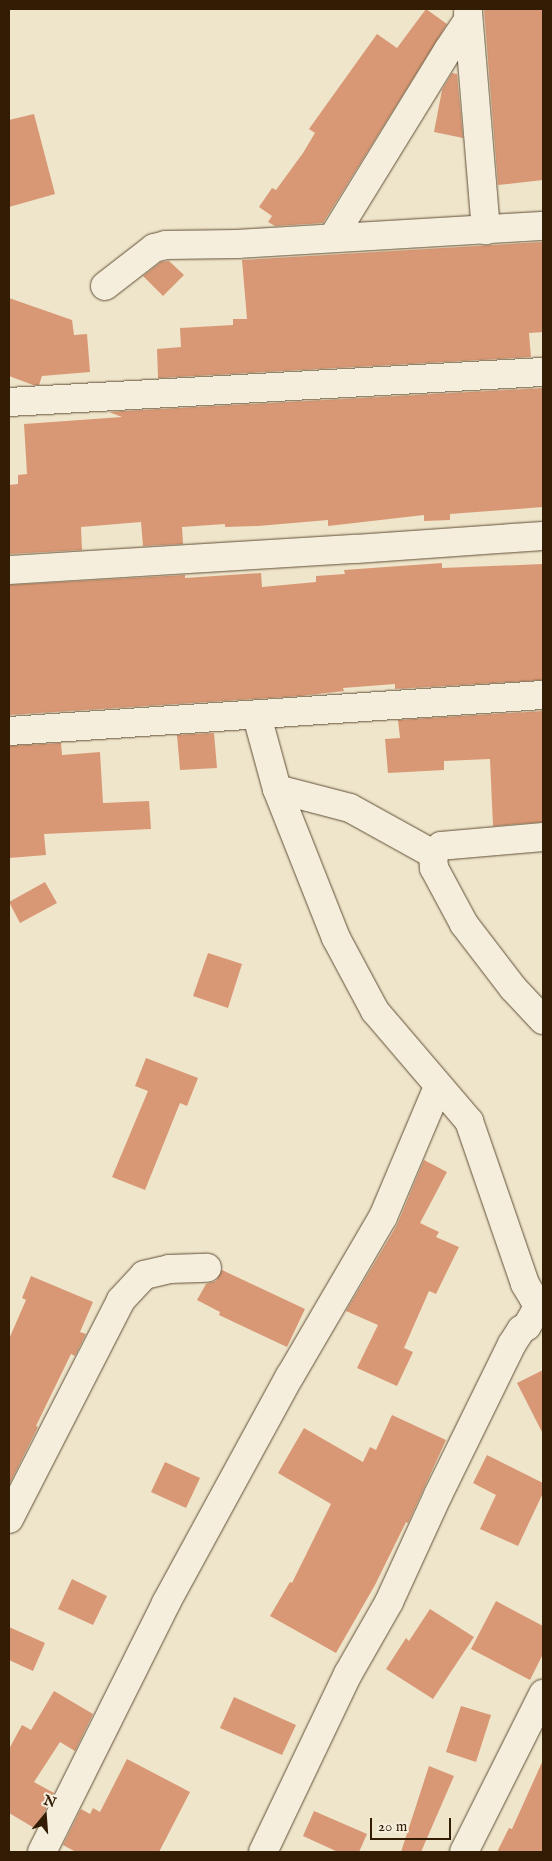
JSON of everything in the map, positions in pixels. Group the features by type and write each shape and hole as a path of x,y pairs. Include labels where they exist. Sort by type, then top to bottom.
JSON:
{"street":[{"path":"468,15 486,230"},
{"path":"333,237 468,15"},
{"path":"104,286 154,248 166,245 238,244 543,226"},
{"path":"9,402 543,372"},
{"path":"9,570 356,550 543,536"},
{"path":"9,731 256,716 543,695"},
{"path":"256,716 277,789 336,938 371,1003 438,1087 468,1121 526,1284 541,1308 528,1326 521,1330 512,1344 438,1495 389,1602 348,1674 263,1852"},
{"path":"277,789 350,808 433,854"},
{"path":"543,836 441,846 433,854 434,868 464,924 513,988 543,1020"},
{"path":"42,1852 166,1603 290,1376 383,1217 438,1087"},
{"path":"9,1519 120,1300 144,1275 169,1269 207,1268"},
{"path":"464,1852 543,1694"}],"building":[{"path":"426,9 447,24 323,223 275,226 268,222 272,216 259,207 272,188 276,190 303,153 315,133 309,129 377,34 397,48"},
{"path":"484,9 543,9 543,180 498,185"},
{"path":"452,73 457,74 463,138 434,132 442,90"},
{"path":"34,114 55,194 9,207 9,120"},
{"path":"543,242 543,332 529,333 531,357 158,378 157,349 181,347 180,328 233,325 233,319 247,319 242,260"},
{"path":"169,261 184,275 163,296 143,276 161,262"},
{"path":"9,298 72,320 74,335 87,334 90,372 42,376 39,385 33,385 9,376"},
{"path":"543,388 543,507 450,514 450,520 424,521 424,515 328,526 328,520 258,526 225,527 225,524 182,527 183,544 143,546 141,522 81,527 82,550 9,554 9,485 18,484 18,475 27,474 24,424 122,417 109,412"},
{"path":"442,563 442,568 543,564 543,680 395,689 395,684 343,688 344,691 300,696 9,715 9,585 185,575 185,578 261,573 262,587 316,582 316,576 345,574 344,570"},
{"path":"543,711 543,822 493,826 490,759 444,761 444,770 388,773 385,739 400,738 398,720"},
{"path":"214,733 217,768 180,770 177,735"},
{"path":"61,743 62,755 100,752 103,803 149,801 151,829 44,834 46,855 9,858 9,746"},
{"path":"45,882 57,903 20,923 9,902"},
{"path":"208,953 242,964 228,1008 193,996"},
{"path":"146,1058 198,1078 187,1106 180,1103 145,1190 112,1177 148,1091 135,1086"},
{"path":"424,1160 447,1172 420,1223 439,1232 436,1237 459,1247 436,1294 429,1291 404,1348 413,1352 397,1386 357,1368 378,1325 346,1311 397,1225"},
{"path":"222,1270 305,1309 287,1347 219,1315 220,1312 197,1300 206,1284 216,1281"},
{"path":"31,1276 93,1302 80,1332 86,1334 75,1356 71,1354 9,1485 9,1339 26,1300 22,1298"},
{"path":"543,1370 543,1434 517,1383"},
{"path":"392,1415 446,1440 408,1523 406,1522 375,1585 336,1653 270,1616 290,1582 292,1583 331,1504 278,1473 304,1428 363,1462 370,1447 376,1450"},
{"path":"487,1455 543,1483 543,1493 518,1546 480,1529 496,1495 473,1483"},
{"path":"165,1462 200,1478 186,1508 151,1492"},
{"path":"72,1579 107,1596 93,1625 58,1609"},
{"path":"496,1601 543,1626 543,1654 530,1680 471,1649"},
{"path":"430,1609 474,1637 433,1699 386,1669 406,1638 409,1641"},
{"path":"9,1627 45,1643 33,1671 9,1660"},
{"path":"54,1691 93,1714 75,1751 60,1742 34,1782 54,1793 36,1829 9,1813 9,1749 22,1725 31,1730"},
{"path":"234,1697 296,1725 282,1755 220,1728"},
{"path":"461,1706 491,1715 476,1762 446,1752"},
{"path":"127,1759 190,1792 159,1852 76,1852 63,1845 81,1809 90,1814 93,1808 100,1812"},
{"path":"543,1760 543,1852 497,1852 509,1828 512,1829"},
{"path":"429,1766 454,1776 421,1852 401,1852"},
{"path":"314,1811 367,1834 359,1852 338,1852 303,1836"}]}
